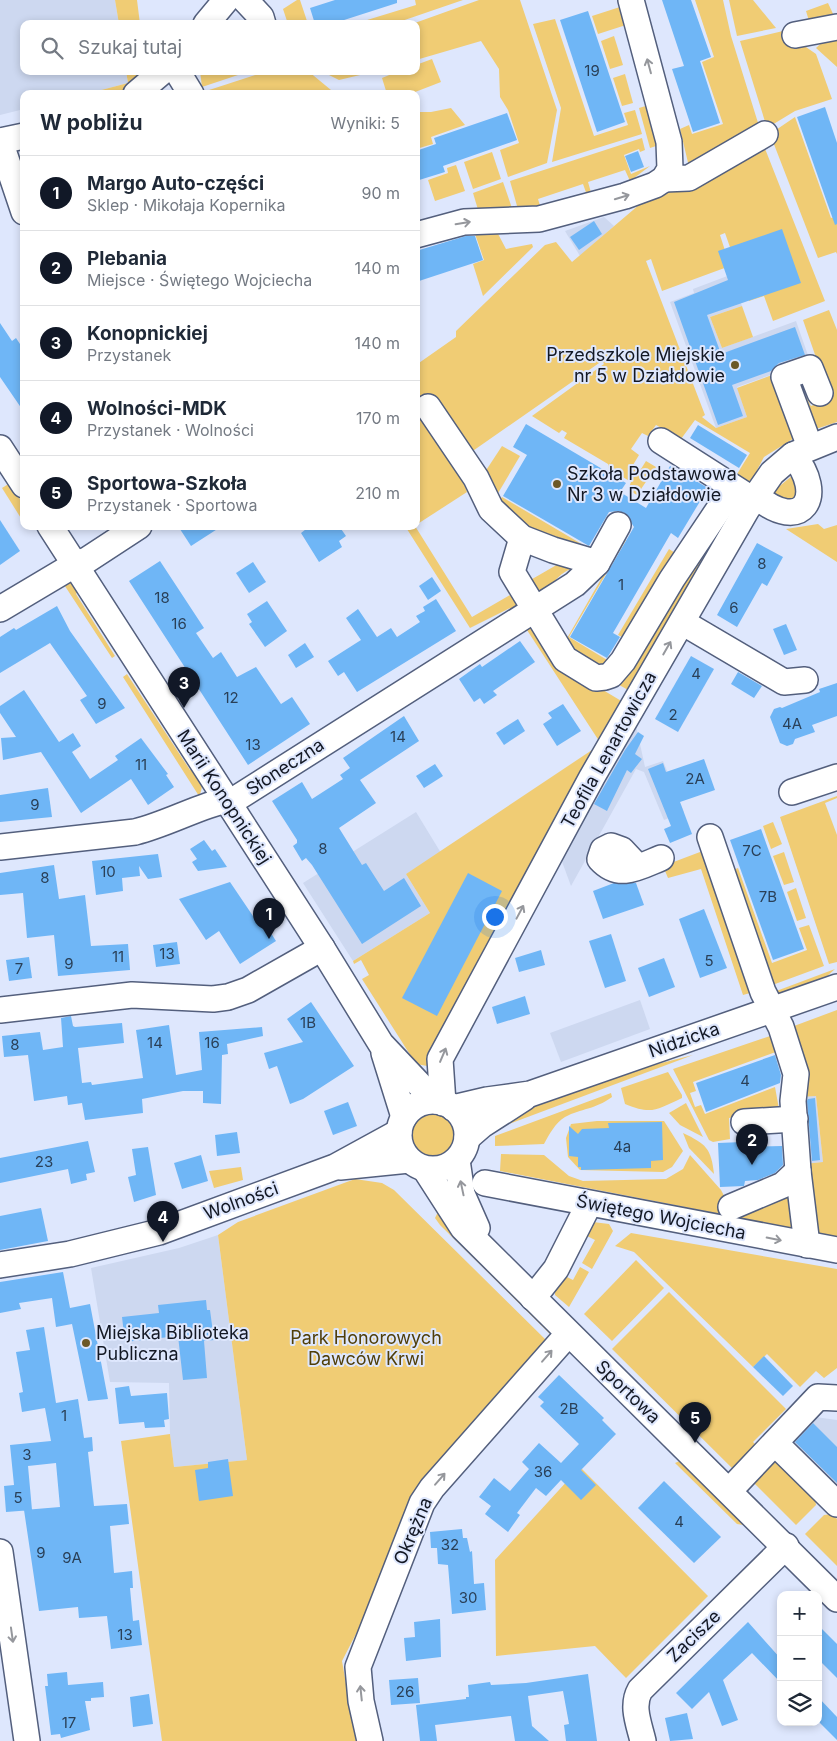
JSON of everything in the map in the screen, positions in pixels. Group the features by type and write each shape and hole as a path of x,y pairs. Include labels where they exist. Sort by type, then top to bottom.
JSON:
{"street":[{"path":"209,20 226,0"},
{"path":"245,0 262,20"},
{"path":"420,234 464,222 538,219 625,196 655,185 664,179 670,169 669,142 631,0"},
{"path":"795,35 837,27"},
{"path":"141,90 158,75"},
{"path":"179,75 189,90"},
{"path":"664,179 689,178 765,134"},
{"path":"20,137 0,141 20,200"},
{"path":"661,441 747,498 779,512 791,513 804,506 809,496 808,484 800,464 802,451 784,377 810,368 820,393"},
{"path":"428,407 476,478 491,509 522,538 553,550 597,563"},
{"name":"Teofila Lenartowicza","path":"444,1104 440,1060 592,777 682,622 747,498 772,473 802,451 837,437"},
{"path":"0,448 20,479"},
{"path":"596,678 611,675 623,661 672,579 747,498"},
{"name":"Słoneczna","path":"0,847 135,832 225,800 237,798 575,584 597,563 618,525"},
{"name":"Marii Konopnickiej","path":"52,530 322,948 381,1044"},
{"path":"0,609 74,565 87,560 133,530"},
{"path":"522,538 512,572 565,659 637,700"},
{"path":"682,622 784,682 805,680"},
{"path":"792,792 837,777"},
{"path":"710,836 763,992 773,1009 796,1074 793,1101 798,1171 807,1245"},
{"path":"638,867 661,858"},
{"path":"0,1010 132,995 214,999 228,997 248,990 322,948"},
{"name":"Nidzicka","path":"530,1094 837,987"},
{"path":"381,1044 464,1121 462,1194 483,1247"},
{"path":"381,1044 401,1124 399,1142 417,1164"},
{"path":"334,1167 401,1124 418,1104 444,1104 530,1094"},
{"path":"334,1167 417,1164 442,1168 462,1149 482,1125 530,1094"},
{"path":"744,1122 795,1119"},
{"name":"Sportowa","path":"417,1164 456,1219 483,1247 568,1334 786,1546 837,1599"},
{"name":"Wolności","path":"0,1265 70,1254 159,1232 334,1167"},
{"path":"731,1207 783,1185 798,1171"},
{"name":"Świętego Wojciecha","path":"485,1183 837,1250"},
{"path":"533,1298 556,1269 588,1204"},
{"name":"Okrężna","path":"370,1741 358,1667 422,1503 432,1488 568,1334"},
{"path":"729,1491 818,1397 837,1398"},
{"path":"775,1443 837,1504"},
{"name":"Zacisze","path":"643,1741 636,1708 636,1698 640,1690 786,1546"},
{"path":"0,1552 27,1741"}],"shaded area":[{"path":"0,0 115,0 118,20 20,20 20,75 127,75 128,83 101,90 20,90 20,110 0,115"},
{"path":"604,217 614,226 580,256 565,231"},
{"path":"730,275 742,306 710,317 722,348 796,321 810,361 737,387 747,417 716,428 670,302 694,293 693,289"},
{"path":"635,721 645,767 663,761 684,812 664,820 644,772 636,769 571,886 561,859"},
{"path":"416,812 441,853 406,874 430,913 353,961 303,883"},
{"path":"640,1000 650,1029 561,1062 550,1033"},
{"path":"816,1096 823,1162 804,1164 797,1097"},
{"path":"218,1235 247,1460 174,1467 170,1434 169,1383 110,1382 91,1268 179,1248"},
{"path":"808,1416 837,1420 837,1488 787,1437"}],"green space":[{"path":"115,0 137,0 140,20 118,20"},
{"path":"300,0 307,20 287,20 283,9"},
{"path":"415,0 463,0 405,20 367,20 416,5"},
{"path":"479,0 520,0 557,110 547,163 508,177 500,150 519,143 508,110 500,97 499,69 481,41 420,59 420,21"},
{"path":"695,0 723,0 731,36 759,126 690,171 680,129 689,125 692,134 723,124 702,62 714,57"},
{"path":"729,0 753,0 776,28 737,36"},
{"path":"828,3 834,16 809,21 806,11"},
{"path":"620,7 626,25 598,34 592,16"},
{"path":"555,19 594,136 628,125 624,113 635,110 642,134 552,162 561,108 533,24"},
{"path":"783,31 816,54 832,99 795,111 767,128 740,41"},
{"path":"837,31 837,67 816,48 833,32"},
{"path":"614,36 623,65 610,69 601,41"},
{"path":"432,59 441,82 420,90 386,90 382,78 389,75 420,75 420,64"},
{"path":"625,74 633,103 622,106 613,78"},
{"path":"127,75 144,75 142,90 101,90 128,83"},
{"path":"200,75 238,75 202,87"},
{"path":"256,75 313,75 331,90 209,90"},
{"path":"329,75 360,75 339,80"},
{"path":"649,105 659,145 650,148 639,108"},
{"path":"451,108 465,125 431,137 433,144 420,148 420,112"},
{"path":"795,117 831,218 837,216 837,254 836,252 818,258 770,134"},
{"path":"642,138 645,150 640,152 639,149 624,155 631,174 650,166 630,181 625,170 588,182 592,196 588,198 583,184 538,199 542,212 519,213 510,181"},
{"path":"762,141 825,301 773,321 764,296 749,301 725,233 720,235 730,266 662,291 651,259 646,261 705,415 702,417 716,428 747,417 737,388 772,375 796,437 764,457 748,487 734,479 750,453 695,420 681,439 656,425 648,436 642,433 631,449 639,455 633,465 641,469 646,461 656,467 637,495 628,490 631,482 608,468 608,464 564,438 567,433 562,430 559,433 532,416 604,364 602,361 467,455 420,412 420,362 456,337 456,331 545,245 556,242 572,262 660,187"},
{"path":"492,152 501,179 473,189 464,162"},
{"path":"456,165 465,191 435,201 428,180 448,173 447,168"},
{"path":"503,182 514,214 479,213 473,193"},
{"path":"496,230 506,249 532,244 533,247 483,296 473,264 484,260 474,231"},
{"path":"742,306 753,337 722,348 710,317"},
{"path":"829,310 837,330 837,422 810,431 796,389 801,387 811,406 830,398 803,320"},
{"path":"420,411 427,412 458,466 467,492 420,522"},
{"path":"502,446 520,456 494,500 483,475"},
{"path":"793,475 800,481 798,503 770,494"},
{"path":"10,483 20,499 20,517 2,488"},
{"path":"502,497 590,549 538,536 496,505"},
{"path":"721,510 732,517 630,691 612,681"},
{"path":"818,524 824,529 837,525 837,562 786,529"},
{"path":"408,530 418,530 472,617 510,595 518,598 522,605 514,613 510,608 470,628"},
{"path":"624,539 626,540 569,637 612,663 611,669 571,658 566,640"},
{"path":"669,549 678,555 626,639 618,635"},
{"path":"560,563 576,567 569,569 559,577 536,599 527,582"},
{"path":"61,580 71,582 80,589 76,594 115,656 112,658"},
{"path":"529,624 588,681 623,702 433,1067 416,1064 362,979 369,975 361,960 354,964 353,961 430,913 406,874 601,744 525,627"},
{"path":"127,674 190,770 195,767 202,785 199,796 123,677"},
{"path":"837,796 837,798 825,803 837,835 837,962 829,964 780,817"},
{"path":"773,822 782,844 771,849 763,826"},
{"path":"700,852 706,854 757,991 743,995 701,869 668,878 663,866"},
{"path":"784,852 794,882 784,885 773,856"},
{"path":"738,868 772,963 807,950 799,928 809,925 824,966 767,987 731,871"},
{"path":"796,888 806,918 797,921 787,892"},
{"path":"835,969 825,978 777,999 771,993"},
{"path":"837,1010 837,1237 813,1234 804,1164 823,1162 816,1096 801,1097 786,1029"},
{"path":"779,1033 784,1049 693,1082 696,1091 690,1093 695,1107 701,1105 705,1114 775,1087 779,1109 729,1118 730,1139 713,1142 709,1140 673,1069"},
{"path":"693,1055 509,1124 503,1121 555,1094 618,1074"},
{"path":"668,1072 682,1098 654,1110 625,1104 621,1088"},
{"path":"611,1093 612,1097 606,1101 571,1114 558,1122 544,1144 495,1146 495,1136"},
{"path":"686,1103 703,1137 680,1125 669,1113"},
{"path":"438,1113 450,1119 455,1127 455,1145 450,1153 442,1158 428,1159 416,1153 411,1145 410,1131 416,1119 424,1114"},
{"path":"597,1121 664,1121 683,1151 672,1167 663,1172 580,1170 568,1157 566,1138 571,1124"},
{"path":"683,1133 697,1140 706,1148 711,1158 714,1174 689,1148"},
{"path":"501,1154 544,1155 569,1176 583,1181 666,1179 683,1169 690,1155 721,1190 732,1211 793,1183 802,1235 736,1217 500,1171"},
{"path":"241,1167 243,1180 214,1188 209,1171"},
{"name":"Park Honorowych Dawców Krwi","path":"355,1179 382,1183 394,1190 548,1342 422,1486 375,1597 342,1661 356,1741 162,1741 121,1441 170,1434 174,1467 247,1460 218,1235 238,1222"},
{"path":"438,1212 552,1332 553,1337 440,1225 435,1218"},
{"path":"585,1221 609,1224 613,1231 592,1269 582,1263 595,1240 583,1234"},
{"path":"631,1233 837,1269 837,1368 824,1378 816,1371 800,1387 767,1354 753,1367 634,1252 615,1246"},
{"path":"636,1260 664,1288 612,1341 584,1314"},
{"path":"580,1267 589,1272 569,1307 555,1295 555,1287 561,1274 573,1280"},
{"path":"669,1292 786,1409 753,1442 761,1450 738,1474 612,1349"},
{"path":"682,1460 745,1523 743,1525 737,1524 675,1463"},
{"path":"770,1460 777,1460 815,1498 816,1505 796,1525 752,1481"},
{"path":"580,1467 708,1596 626,1678 595,1646 496,1656 495,1560"},
{"path":"832,1514 837,1519 837,1566 805,1534 824,1515"}],"building":[{"path":"335,0 397,0 397,3 344,20 314,20 310,8"},
{"path":"662,0 691,0 711,57 700,61 720,123 693,132 672,69 684,66"},
{"path":"588,11 625,122 597,132 560,20"},
{"path":"825,107 837,143 837,224 835,225 797,117"},
{"path":"507,113 517,140 443,166 445,172 420,180 420,150 436,144 434,138"},
{"path":"638,151 644,167 631,172 625,156"},
{"path":"594,221 602,234 579,250 570,237"},
{"path":"782,229 801,283 707,315 721,354 795,327 805,355 779,363 771,371 732,385 743,416 718,425 674,302 728,280 718,251"},
{"path":"466,236 475,236 483,260 420,281 420,250"},
{"path":"0,323 12,341 16,338 20,344 20,406 0,377"},
{"path":"526,424 626,483 620,492 646,508 670,466 708,488 678,538 671,533 613,633 620,637 607,658 570,637 634,527 625,513 618,511 609,512 589,546 503,496 527,455 513,447"},
{"path":"698,425 747,455 739,468 690,438"},
{"path":"0,520 20,551 0,565"},
{"path":"181,530 216,530 191,546"},
{"path":"305,530 342,530 346,536 339,541 342,547 319,562 301,533"},
{"path":"757,543 783,557 767,586 762,583 737,627 717,615"},
{"path":"160,561 204,628 196,633 213,658 221,652 237,677 256,667 281,704 292,697 310,724 248,765 129,581"},
{"path":"253,562 266,582 249,593 236,573"},
{"path":"432,577 441,591 428,600 419,586"},
{"path":"436,599 456,631 357,692 344,672 338,676 328,661 361,640 346,618 358,609 377,637 391,628 397,637 420,622 416,616 425,611 423,607"},
{"path":"267,601 287,631 265,647 249,624 252,622 247,614"},
{"path":"57,606 70,631 125,708 96,724 80,700 87,696 50,643 0,673 0,637"},
{"path":"786,624 797,650 784,655 773,629"},
{"path":"520,641 535,662 493,691 497,695 484,704 480,698 474,702 459,679 480,664 482,667"},
{"path":"305,643 314,657 296,668 288,655"},
{"path":"691,656 714,669 678,732 655,719"},
{"path":"738,672 762,686 754,698 731,684"},
{"path":"837,683 837,716 812,725 815,732 795,739 793,744 787,746 780,743 770,717 774,709 782,708 820,692 819,689"},
{"path":"24,690 59,742 73,733 81,746 72,752 90,779 118,760 115,756 141,738 168,774 166,775 174,787 148,805 131,779 81,813 41,752 3,760 1,738 16,737 0,713 0,706"},
{"path":"563,704 581,731 557,746 543,724 552,718 548,713"},
{"path":"404,716 419,741 360,780 376,803 339,828 362,865 366,863 384,891 404,878 421,906 362,944 312,865 306,858 302,861 293,846 297,843 297,840 272,801 302,782 312,799 343,779 340,775 350,768 343,758"},
{"path":"518,719 525,731 504,745 496,733"},
{"path":"638,732 644,736 635,754 642,759 631,773 627,770 607,811 594,804 625,750"},
{"path":"704,759 715,790 680,802 692,834 670,843 664,829 671,826 648,769 663,763 666,772"},
{"path":"435,764 443,776 424,788 416,776"},
{"path":"48,788 52,817 0,822 0,795"},
{"path":"761,829 804,949 773,960 730,840"},
{"path":"204,840 212,851 215,849 227,867 198,871 192,862 197,859 190,849"},
{"path":"158,854 162,877 148,879 139,866 140,876 122,878 123,891 96,895 92,861"},
{"path":"54,865 59,899 85,895 91,946 128,944 130,970 58,976 54,935 27,938 23,893 0,895 0,873"},
{"path":"468,873 502,891 437,1016 402,998"},
{"path":"230,882 255,919 260,916 276,941 240,964 219,931 206,940 179,899"},
{"path":"614,883 636,883 644,905 603,919 593,891"},
{"path":"704,909 727,968 700,978 679,919"},
{"path":"611,934 626,981 605,988 589,941"},
{"path":"177,942 180,964 156,967 153,945"},
{"path":"541,950 545,965 519,972 515,958"},
{"path":"29,957 32,978 9,981 6,960"},
{"path":"664,958 675,987 649,997 638,968"},
{"path":"525,996 530,1014 497,1024 492,1007"},
{"path":"311,1002 354,1066 303,1099 290,1104 277,1066 269,1069 264,1053 303,1042 287,1019"},
{"path":"71,1016 73,1026 75,1027 122,1023 124,1043 78,1048 82,1083 91,1082 92,1085 143,1078 136,1030 169,1025 176,1075 202,1070 199,1032 262,1027 263,1036 227,1044 228,1054 222,1055 221,1104 203,1103 203,1091 183,1091 142,1099 143,1113 85,1120 82,1103 68,1105 67,1096 34,1101 28,1055 4,1057 2,1036 40,1032 43,1050 63,1047 61,1018"},
{"path":"775,1055 781,1075 780,1083 706,1112 696,1083"},
{"path":"815,1098 820,1160 812,1161 807,1101 808,1099"},
{"path":"348,1102 357,1126 333,1135 324,1111"},
{"path":"662,1122 663,1160 651,1161 651,1168 581,1170 581,1167 578,1167 578,1157 569,1156 569,1126 578,1134 582,1129 609,1128 608,1123"},
{"path":"237,1132 240,1153 217,1156 215,1135"},
{"path":"88,1141 95,1172 86,1174 87,1180 71,1184 68,1169 0,1183 0,1158"},
{"path":"743,1142 744,1147 782,1146 783,1165 775,1173 758,1180 745,1181 744,1186 720,1187 718,1143"},
{"path":"148,1147 156,1195 134,1202 128,1177 136,1175 132,1149"},
{"path":"201,1155 208,1181 182,1189 174,1163"},
{"path":"41,1208 48,1241 0,1250 0,1216"},
{"path":"63,1272 70,1308 90,1304 108,1399 88,1401 72,1324 56,1327 52,1298 19,1303 21,1309 0,1313 0,1282"},
{"path":"206,1300 207,1310 210,1310 214,1340 204,1341 207,1378 183,1380 178,1336 125,1342 122,1317 159,1313 158,1305"},
{"path":"44,1327 56,1403 78,1399 84,1438 92,1437 93,1451 88,1452 94,1506 127,1504 129,1524 110,1526 114,1573 132,1571 133,1588 130,1588 133,1621 139,1620 142,1645 111,1649 107,1616 79,1618 78,1607 39,1611 24,1511 6,1512 4,1486 14,1485 10,1445 51,1441 45,1408 22,1412 19,1393 23,1392 16,1352 30,1350 26,1330","holes":["56,1463 60,1507 32,1509 28,1466"]},
{"path":"764,1356 793,1386 783,1396 753,1367"},
{"path":"559,1375 604,1418 602,1420 616,1434 581,1470 596,1485 581,1500 561,1480 546,1496 536,1488 517,1513 520,1515 508,1532 485,1514 491,1506 479,1497 494,1478 510,1491 529,1469 522,1462 539,1443 561,1463 579,1444 540,1406 544,1402 538,1397"},
{"path":"129,1386 131,1396 167,1393 169,1419 164,1420 165,1427 145,1428 144,1422 119,1424 115,1388"},
{"path":"813,1423 837,1447 837,1483 795,1442"},
{"path":"228,1459 233,1496 199,1501 195,1470 208,1468 208,1462"},
{"path":"664,1481 721,1537 694,1563 638,1508"},
{"path":"462,1529 463,1538 467,1538 470,1552 472,1551 474,1584 484,1583 486,1610 452,1614 448,1565 438,1564 437,1548 431,1548 430,1532"},
{"path":"440,1619 441,1657 406,1661 404,1638 415,1637 414,1622"},
{"path":"748,1622 777,1655 777,1679 752,1653 723,1680 738,1720 722,1726 709,1692 692,1709 676,1693"},
{"path":"822,1629 837,1644 837,1678 822,1663"},
{"path":"67,1672 68,1685 103,1682 104,1697 91,1698 91,1701 85,1701 90,1730 61,1738 60,1734 51,1735 45,1686 48,1686 47,1674"},
{"path":"588,1674 597,1741 566,1741 564,1725 569,1724 563,1691 528,1696 532,1726 549,1741 515,1741 511,1716 435,1725 437,1741 420,1741 416,1705 466,1699 466,1697 469,1697 468,1685 490,1682 491,1685 526,1683"},
{"path":"418,1678 420,1703 391,1705 389,1680"},
{"path":"149,1694 153,1724 133,1727 130,1697"},
{"path":"822,1701 837,1717 837,1740 822,1725"},
{"path":"687,1713 693,1739 670,1741 665,1718"}],"place":[{"name":"Przedszkole Miejskie nr 5 w Działdowie","path":"735,365"},
{"name":"Szkoła Podstawowa Nr 3 w Działdowie","path":"557,484"},
{"name":"Konopnickiej","path":"184,708"},
{"name":"Margo Auto-części","path":"269,939"},
{"name":"Plebania","path":"752,1165"},
{"name":"Wolności-MDK","path":"163,1242"},
{"name":"Miejska Biblioteka Publiczna","path":"86,1343"},
{"name":"Sportowa-Szkoła","path":"695,1443"}]}
